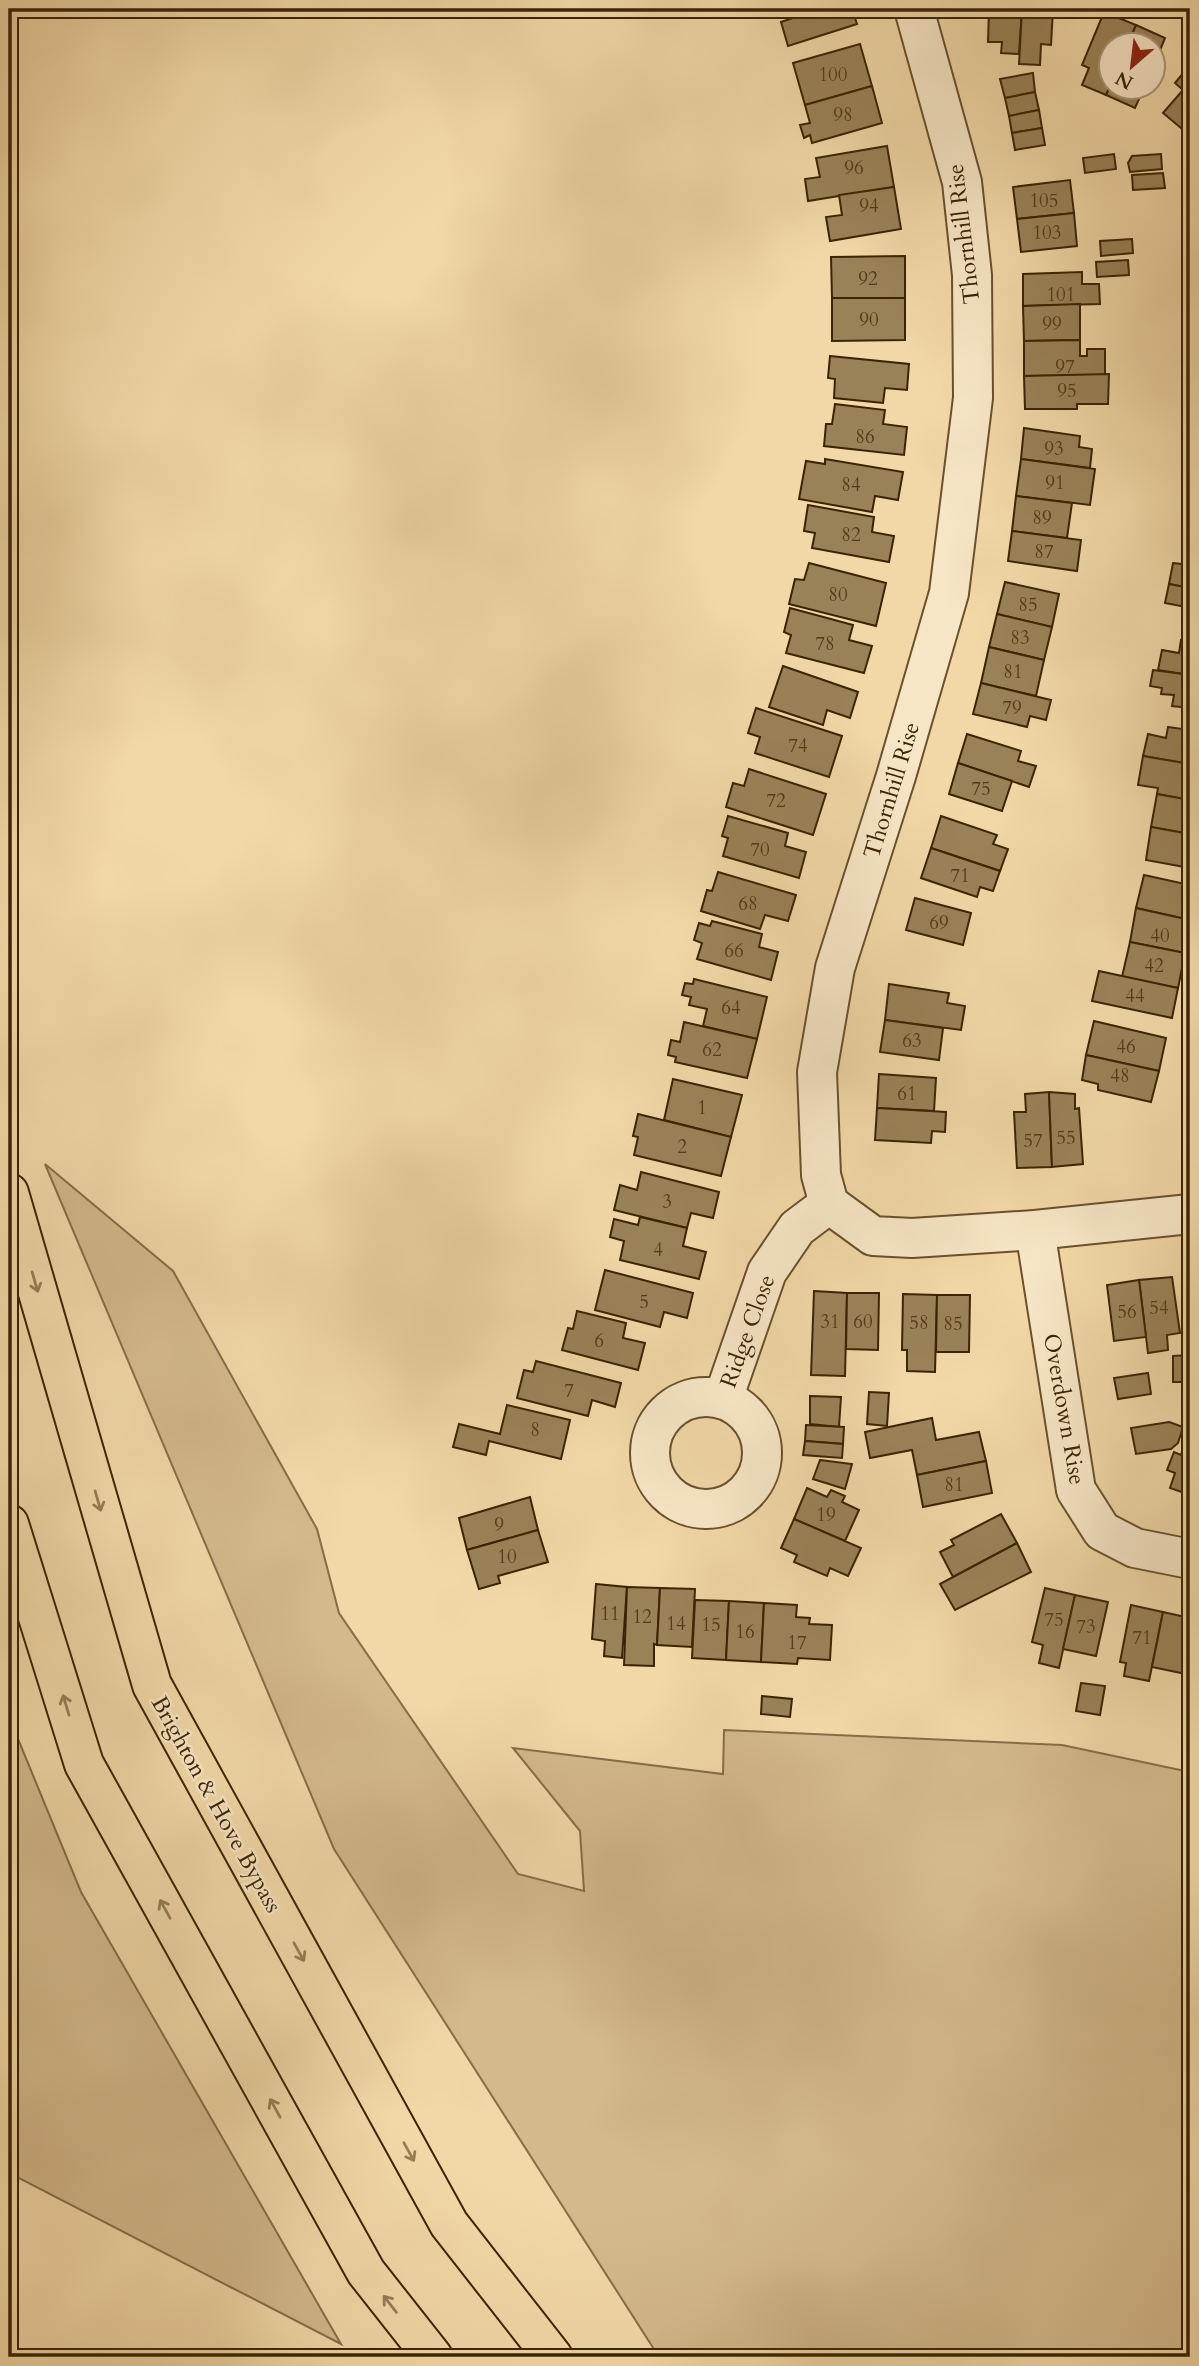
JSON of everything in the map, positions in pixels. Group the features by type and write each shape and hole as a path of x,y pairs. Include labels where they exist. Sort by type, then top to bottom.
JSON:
{"highway":[{"name":"Brighton & Hove Bypass","path":"9,1193 152,1685 449,2224 553,2357"},
{"path":"9,1524 84,1764 366,2272 433,2357"}],"street":[{"name":"Thornhill Rise","path":"829,1204 821,1175 817,1072 835,968 896,776 949,593 973,398 972,275 962,182 914,9"},
{"path":"829,1204 873,1236 912,1238 1035,1230 1188,1205"},
{"name":"Ridge Close","path":"723,1399 767,1272 797,1228 829,1204"},
{"name":"Overdown Rise","path":"1035,1230 1076,1490 1102,1531 1135,1548 1190,1559"}],"shaded area":[{"path":"45,1164 173,1271 317,1529 339,1613 518,1874 584,1891 580,1831 513,1748 723,1774 724,1730 1062,1745 1190,1772 1190,2357 659,2357 334,1849"},
{"path":"9,1717 81,1892 341,2344 9,2173"}],"building":[{"path":"796,9 852,9 857,24 788,46 781,22 799,16"},
{"path":"989,9 1022,9 1019,54 1001,53 1002,42 988,42"},
{"path":"1022,9 1053,9 1051,45 1041,44 1040,65 1019,64"},
{"path":"1104,12 1136,25 1133,32 1098,32 1098,92 1082,85 1089,68 1082,65"},
{"path":"1136,25 1152,32 1133,32"},
{"path":"860,44 872,86 805,105 793,63"},
{"path":"1190,65 1190,129 1187,133 1163,113 1183,90 1175,83"},
{"path":"1033,73 1035,92 1005,98 1000,79"},
{"path":"872,86 882,123 812,143 810,135 804,138 800,125 810,123 805,105"},
{"path":"1035,92 1039,110 1009,116 1005,98"},
{"path":"1122,102 1138,102 1135,108"},
{"path":"1039,110 1042,128 1012,133 1009,116"},
{"path":"1042,128 1045,145 1015,150 1012,133"},
{"path":"887,146 894,187 808,201 805,179 820,177 816,158"},
{"path":"1114,154 1116,169 1085,173 1083,158"},
{"path":"1161,154 1162,169 1130,172 1128,163 1132,156"},
{"path":"1163,173 1165,188 1133,190 1132,175"},
{"path":"1070,180 1074,213 1017,219 1013,187"},
{"path":"894,187 901,229 830,241 826,217 842,215 839,195"},
{"path":"1074,213 1077,246 1021,252 1017,219"},
{"path":"1132,239 1133,253 1101,256 1100,241"},
{"path":"905,256 905,298 832,298 831,257"},
{"path":"1128,260 1129,275 1097,277 1096,262"},
{"path":"1082,272 1082,284 1099,284 1100,304 1023,306 1023,274"},
{"path":"832,298 905,298 905,340 832,341"},
{"path":"1080,304 1080,340 1024,341 1023,306"},
{"path":"1080,340 1080,356 1087,356 1087,349 1105,349 1105,375 1024,376 1024,341"},
{"path":"830,356 909,364 907,390 885,388 883,403 834,398 835,379 828,378"},
{"path":"1109,374 1108,404 1077,404 1077,409 1025,409 1024,376"},
{"path":"835,404 885,410 883,424 907,427 904,455 824,446 826,424 832,424"},
{"path":"1024,428 1080,436 1079,447 1092,449 1090,468 1021,459"},
{"path":"825,459 903,472 898,500 875,496 872,512 799,499 806,461 825,464"},
{"path":"1021,459 1095,469 1090,505 1016,496"},
{"path":"1016,496 1072,503 1067,538 1012,531"},
{"path":"808,505 874,517 872,532 894,536 889,562 812,548 815,533 804,531"},
{"path":"1012,531 1081,540 1077,571 1008,561"},
{"path":"809,563 886,583 876,626 789,604 795,579 804,580"},
{"path":"1173,563 1190,565 1190,588 1169,584"},
{"path":"1005,582 1059,594 1052,627 997,614"},
{"path":"1169,584 1190,588 1190,621 1184,619 1186,607 1165,603"},
{"path":"790,608 853,625 849,640 872,646 864,673 786,653 791,635 784,632"},
{"path":"997,614 1052,627 1044,660 989,647"},
{"path":"1181,640 1190,642 1190,675 1158,670 1162,650 1179,653"},
{"path":"989,647 1044,660 1036,696 981,683"},
{"path":"783,666 858,692 850,718 827,710 823,725 769,707"},
{"path":"1153,670 1190,675 1190,708 1172,706 1174,695 1161,694 1162,688 1150,686"},
{"path":"981,683 1051,700 1046,720 1030,716 1027,727 973,714"},
{"path":"756,708 842,736 829,777 755,753 760,737 748,733"},
{"path":"1168,727 1190,730 1190,764 1143,756 1148,734 1166,738"},
{"path":"967,734 1021,751 1018,761 1036,766 1029,787 958,763"},
{"path":"1143,756 1190,764 1190,800 1157,794 1158,788 1138,785"},
{"path":"958,763 1012,781 1002,811 949,794"},
{"path":"749,769 826,794 813,835 726,807 733,783 744,786"},
{"path":"1157,794 1190,800 1190,834 1151,827"},
{"path":"728,816 788,833 785,846 806,852 799,878 723,856 728,838 722,836"},
{"path":"941,816 997,835 993,844 1008,849 1000,871 931,848"},
{"path":"1151,827 1190,834 1190,868 1146,860"},
{"path":"931,848 1000,871 993,891 980,887 977,897 921,878"},
{"path":"718,872 796,895 788,921 765,915 760,929 701,911 707,890 712,891"},
{"path":"1144,875 1190,885 1190,920 1136,908"},
{"path":"915,898 971,913 963,945 906,930"},
{"path":"1136,908 1190,920 1185,953 1130,942"},
{"path":"712,921 762,934 759,947 778,952 771,980 697,959 702,943 694,940 699,923 710,926"},
{"path":"1130,942 1185,953 1178,988 1122,977"},
{"path":"1099,971 1178,988 1172,1018 1092,1001"},
{"path":"694,979 767,997 757,1039 703,1026 707,1009 689,1005 691,997 682,995 685,983 693,984"},
{"path":"889,984 949,993 947,1003 965,1006 961,1030 885,1020"},
{"path":"885,1020 943,1028 939,1060 880,1052"},
{"path":"1094,1021 1166,1038 1159,1071 1086,1055"},
{"path":"684,1022 757,1039 747,1078 675,1062 676,1057 668,1055 671,1040 680,1042"},
{"path":"1086,1055 1159,1071 1151,1102 1098,1090 1098,1084 1082,1080"},
{"path":"879,1074 936,1078 934,1111 877,1108"},
{"path":"673,1079 742,1095 731,1137 664,1120"},
{"path":"1049,1092 1052,1167 1017,1168 1014,1112 1026,1112 1025,1094"},
{"path":"1049,1092 1075,1094 1075,1109 1079,1108 1083,1164 1052,1167"},
{"path":"877,1108 946,1112 945,1132 932,1131 931,1143 875,1140"},
{"path":"638,1114 731,1137 721,1176 634,1155 638,1137 633,1136"},
{"path":"641,1172 719,1192 713,1218 691,1213 687,1228 614,1210 620,1185 637,1190"},
{"path":"640,1217 687,1228 683,1246 706,1252 699,1279 620,1260 624,1241 610,1237 614,1219 638,1225"},
{"path":"605,1270 693,1293 687,1318 664,1312 660,1327 595,1310"},
{"path":"1172,1277 1180,1333 1167,1335 1168,1350 1148,1353 1139,1280"},
{"path":"1139,1280 1146,1337 1114,1341 1107,1285"},
{"path":"814,1291 847,1293 845,1376 811,1375"},
{"path":"847,1293 879,1293 878,1350 846,1349"},
{"path":"903,1294 937,1295 935,1372 907,1371 907,1350 902,1350"},
{"path":"937,1295 970,1295 969,1352 936,1352"},
{"path":"577,1311 626,1323 623,1338 645,1343 638,1370 562,1350 568,1328 573,1329"},
{"path":"1190,1355 1190,1382 1173,1382 1173,1356"},
{"path":"536,1361 621,1383 615,1407 592,1400 588,1416 517,1398 524,1370 533,1372"},
{"path":"1148,1373 1151,1394 1118,1399 1114,1378"},
{"path":"869,1392 889,1393 887,1426 867,1424"},
{"path":"810,1396 841,1397 839,1427 810,1424"},
{"path":"507,1405 570,1420 561,1459 489,1441 486,1455 453,1447 459,1424 500,1434"},
{"path":"932,1418 936,1440 979,1432 986,1461 917,1475 912,1450 870,1458 865,1432"},
{"path":"1169,1422 1183,1427 1178,1443 1171,1449 1136,1454 1131,1428"},
{"path":"806,1425 844,1427 843,1444 805,1441"},
{"path":"1188,1434 1190,1495 1170,1488 1175,1473 1167,1470 1174,1452 1181,1455"},
{"path":"805,1441 843,1444 842,1458 803,1455"},
{"path":"820,1460 852,1464 845,1489 813,1479"},
{"path":"986,1461 992,1493 923,1507 917,1475"},
{"path":"807,1488 827,1497 831,1490 845,1496 842,1502 859,1510 845,1541 794,1519"},
{"path":"530,1497 538,1530 467,1550 459,1518"},
{"path":"1001,1514 1017,1543 953,1577 940,1552 954,1545 951,1540"},
{"path":"794,1519 861,1548 848,1576 830,1568 827,1576 794,1562 797,1555 781,1548"},
{"path":"538,1530 548,1562 498,1576 500,1583 479,1589 467,1550"},
{"path":"1017,1543 1031,1572 955,1610 940,1584"},
{"path":"596,1584 627,1587 622,1658 604,1656 605,1641 592,1639"},
{"path":"627,1587 660,1588 654,1666 624,1665"},
{"path":"660,1588 695,1589 692,1647 657,1645"},
{"path":"1045,1588 1075,1595 1059,1668 1039,1663 1043,1645 1032,1642"},
{"path":"1075,1595 1108,1602 1096,1656 1063,1649"},
{"path":"695,1600 729,1601 726,1660 692,1658"},
{"path":"729,1601 764,1603 761,1662 726,1660"},
{"path":"764,1603 797,1605 796,1617 810,1618 809,1624 832,1625 830,1660 798,1658 797,1664 761,1662"},
{"path":"1131,1605 1163,1612 1149,1681 1124,1676 1126,1663 1120,1662"},
{"path":"1163,1612 1190,1618 1190,1653 1186,1674 1152,1667"},
{"path":"1081,1683 1105,1686 1100,1715 1076,1711"},
{"path":"762,1696 792,1699 790,1717 761,1714"}]}
